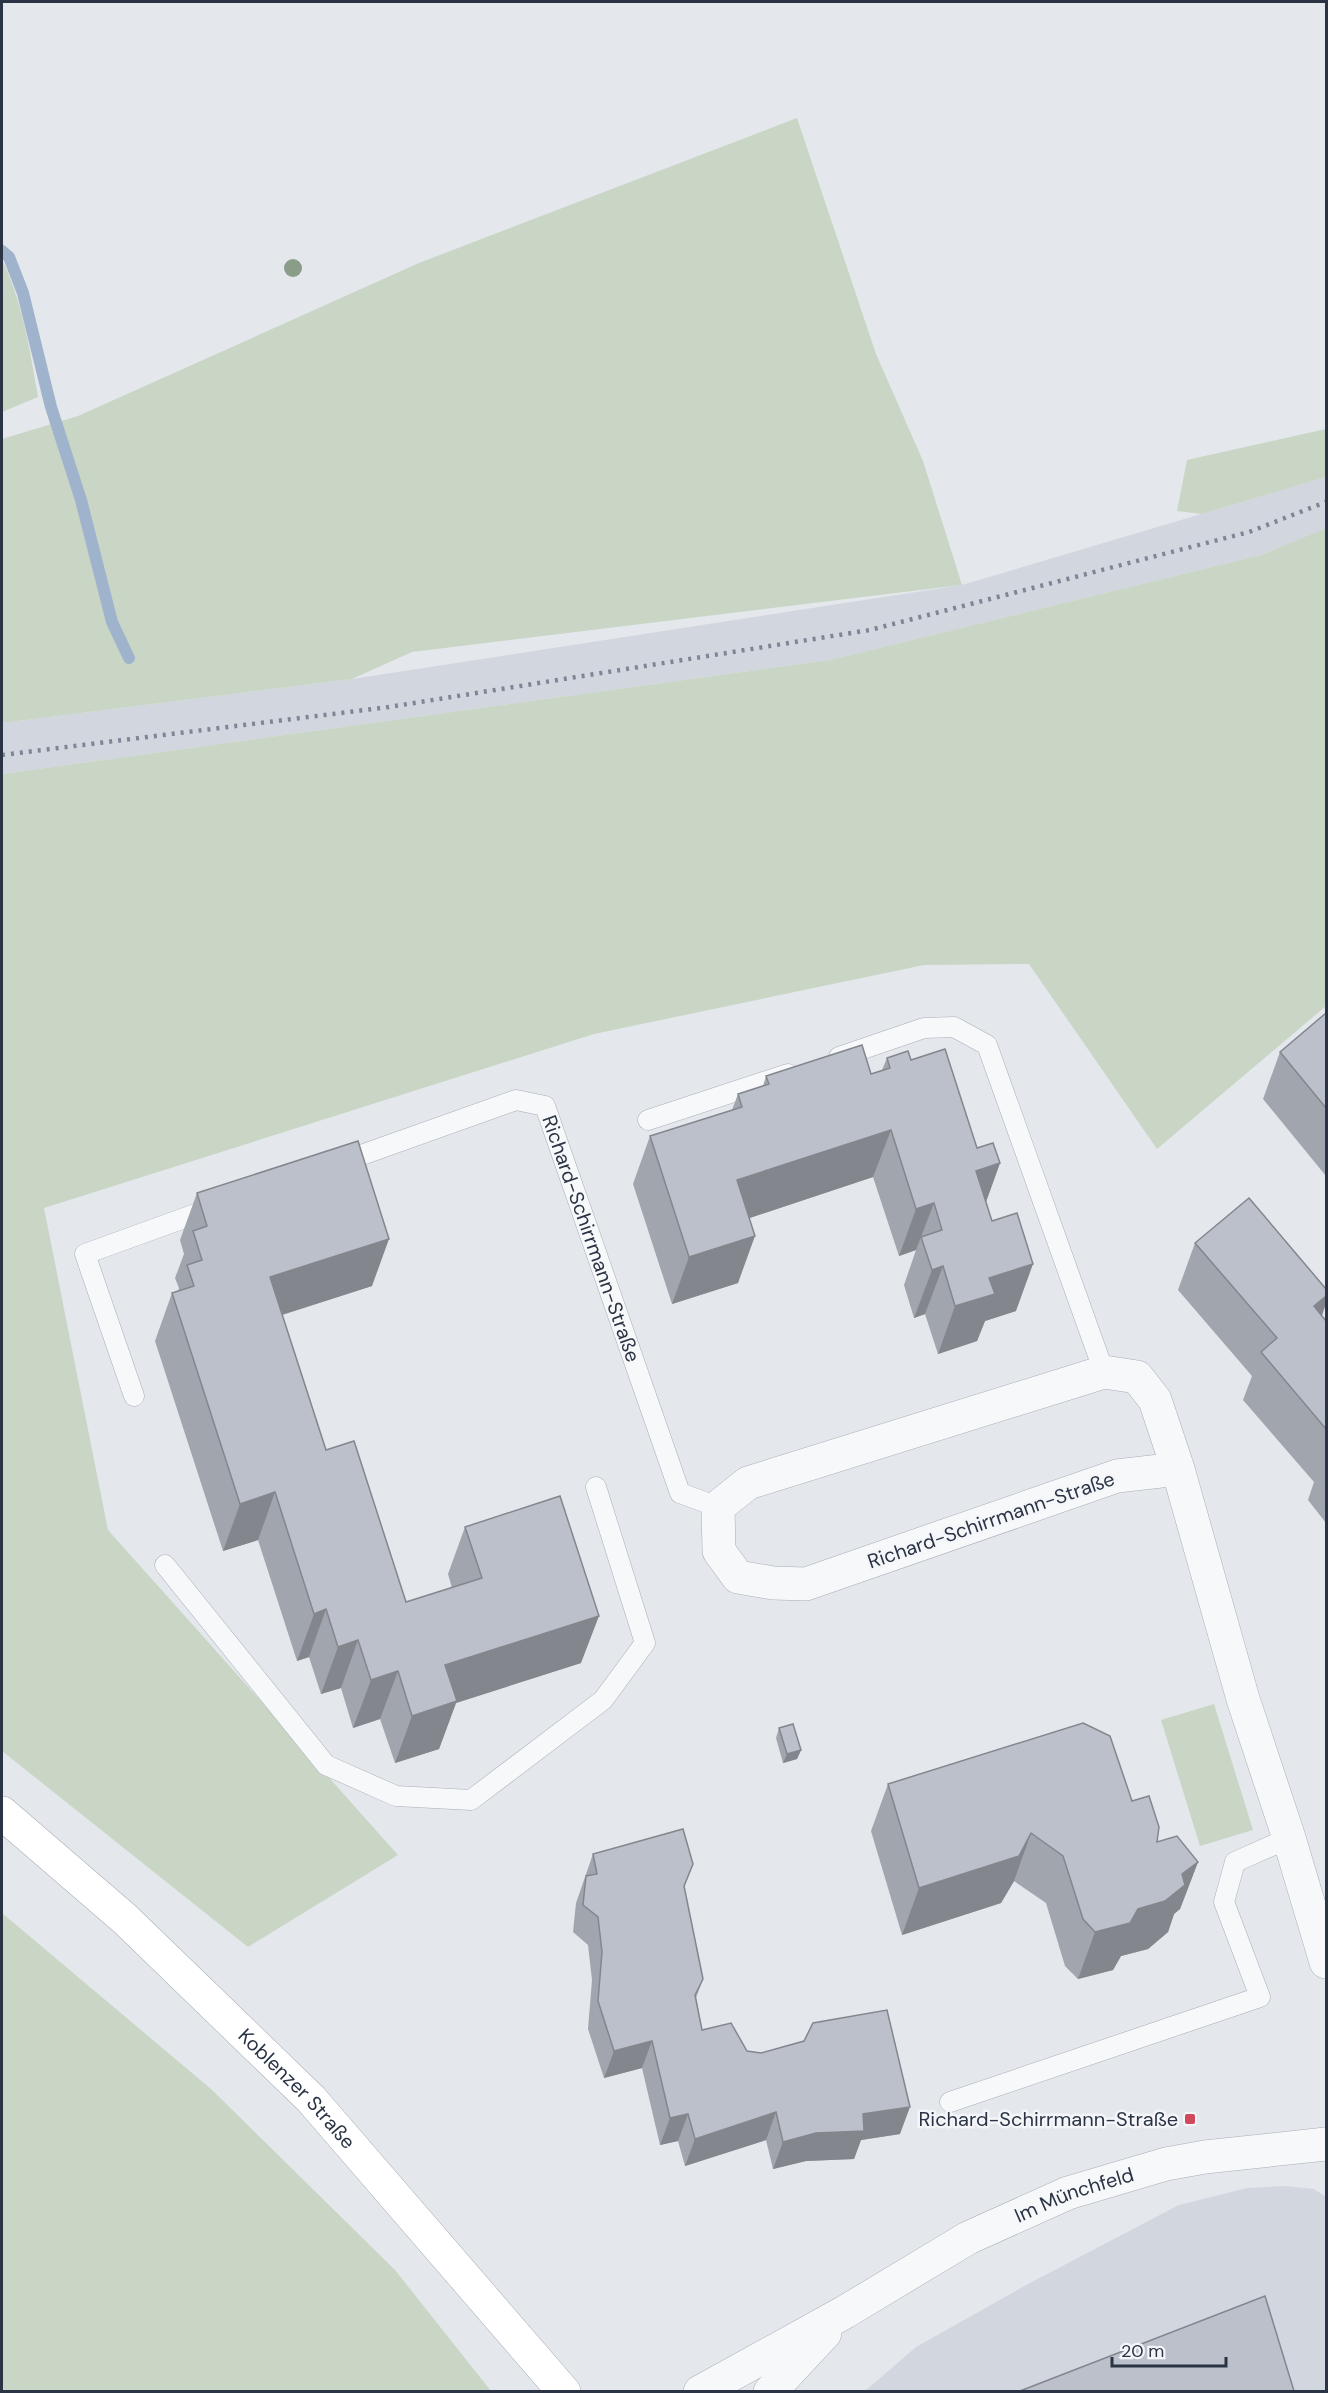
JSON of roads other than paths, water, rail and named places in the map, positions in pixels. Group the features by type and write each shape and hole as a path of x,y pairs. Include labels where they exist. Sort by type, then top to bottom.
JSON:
{"main road":[{"name":"Koblenzer Straße","path":"2,1813 125,1919 311,2099 564,2391"}],"street":[{"path":"718,1508 748,1483 1104,1372 1137,1377 1155,1400 1178,1469 1243,1699 1290,1838 1326,1962"},
{"name":"Richard-Schirrmann-Straße","path":"718,1508 719,1551 738,1577 773,1583 806,1584 1117,1476 1178,1469"},
{"name":"Im Münchfeld","path":"700,2391 845,2312 968,2238 1068,2193 1166,2164 1205,2157 1326,2144"},
{"name":"Im Münchfeld","path":"770,2391 845,2312"}],"lane":[{"path":"825,1061 924,1028 954,1027 987,1045 1104,1372"},
{"path":"648,1120 803,1069"},
{"name":"Richard-Schirrmann-Straße","path":"317,1171 516,1100 545,1106 680,1493 718,1508"},
{"path":"134,1396 86,1254 229,1202"},
{"path":"165,1565 326,1765 396,1796 471,1800 603,1700 645,1643 596,1486"},
{"path":"950,2102 1260,1997 1224,1902 1235,1862 1290,1838"}],"waterway":[{"path":"2,251 9,257 23,293 51,407 81,500 112,622 129,658"}],"railway":[{"path":"2,755 389,707 870,630 1249,532 1326,502"}],"place":[{"name":"Richard-Schirrmann-Straße","path":"1190,2119"}]}
